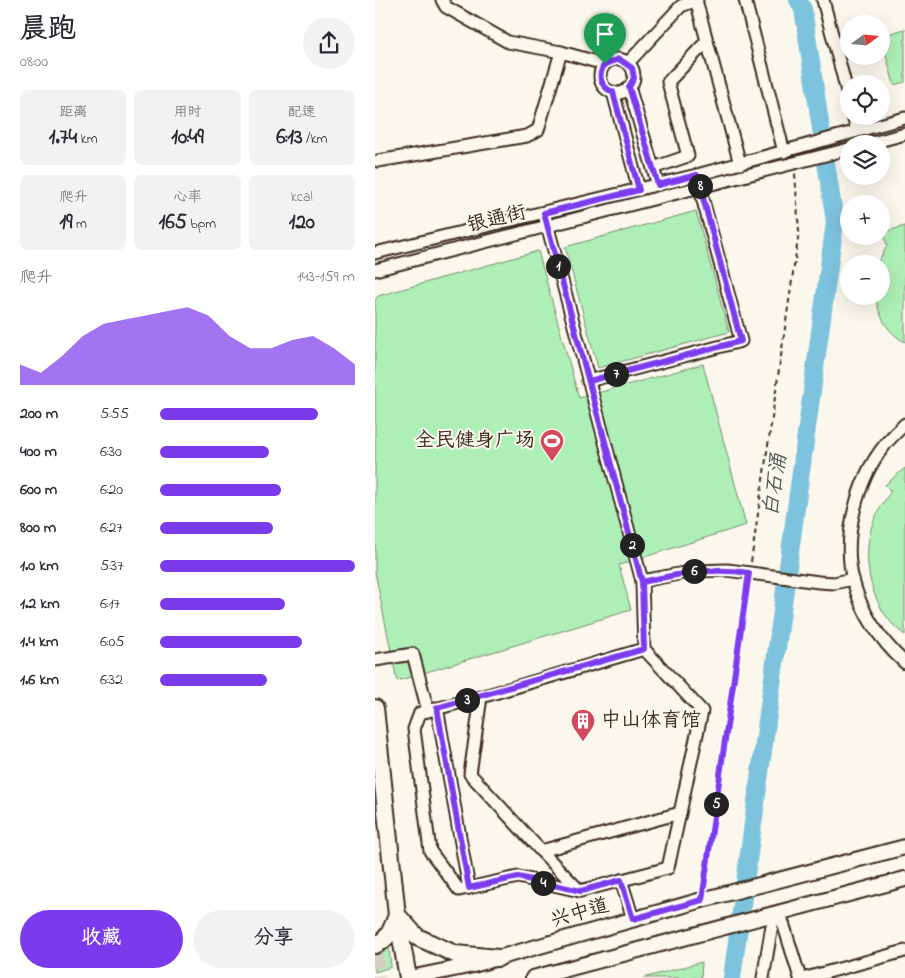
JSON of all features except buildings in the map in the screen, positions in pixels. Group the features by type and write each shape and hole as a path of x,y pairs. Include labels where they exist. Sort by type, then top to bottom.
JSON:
{"highway":[{"path":"375,708 397,915 409,978"},
{"path":"375,945 383,942 397,915"},
{"path":"397,915 417,937 455,954 498,958"}],"main road":[{"name":"兴中道","path":"409,978 473,965 708,898 905,846"},
{"path":"533,978 905,879"},
{"path":"466,978 473,965"}],"street":[{"path":"442,0 446,7 508,42 561,52 605,64"},
{"path":"628,63 681,6 697,0 740,164"},
{"path":"745,0 784,152"},
{"path":"823,0 843,75"},
{"path":"653,168 688,156 668,82 707,40"},
{"path":"378,161 527,136 538,130 561,52"},
{"path":"614,59 628,63 634,78 629,87 622,92 607,90 600,74 605,64 614,59"},
{"path":"629,87 658,185"},
{"path":"613,92 639,190"},
{"path":"853,125 853,133 905,118"},
{"name":"银通街","path":"377,251 639,190 853,133"},
{"path":"890,138 905,134"},
{"name":"银通街","path":"377,270 840,151"},
{"path":"589,381 741,341 697,175"},
{"path":"544,213 642,582 644,649 702,711 668,868 581,891 518,877 459,890 430,850 414,729 421,713 644,649"},
{"path":"905,424 884,445 865,475 854,508 850,543 853,579 866,614 887,647 905,663"},
{"path":"642,582 694,571 727,570 801,581 834,583 853,579"},
{"path":"375,660 413,654 433,710 469,888"},
{"path":"481,697 470,774 581,891"},
{"path":"541,851 680,813"},
{"path":"621,880 633,919"},
{"path":"763,978 777,914"},
{"path":"777,914 800,978"},
{"path":"806,978 905,951"}],"path":[{"path":"708,898 799,232 797,162"}],"green space":[{"path":"905,29 905,82 894,85 889,65 890,33"},
{"path":"696,211 729,332 598,368 565,247"},
{"path":"905,226 905,342 888,328 878,305 890,305 890,255 882,255 887,245 890,245 890,230"},
{"name":"全民健身广场","path":"538,251 579,398 703,364 746,525 619,565 631,610 397,681 375,572 375,300 378,296"},
{"path":"905,468 905,635 894,626 885,614 872,587 869,573 868,543 879,509 891,491 885,485"},
{"path":"388,937 391,967 375,972 375,949"},
{"path":"702,962 701,978 643,978"}],"waterway":[{"name":"白石涌","path":"732,978 835,222 803,9 798,0"}],"tunnel":[{"path":"375,952 378,978"}],"place":[{"name":"全民健身广场","path":"552,462"},
{"name":"中山体育馆","path":"583,742"}],"route":[{"path":"605,64 601,69 601,80 603,86 613,92 639,190 544,213 589,381 642,582 644,649 437,708 469,888 518,877 581,891 621,880 633,919 702,900 749,573 727,570 694,571 642,582 606,448 589,381 741,341 697,175 658,185 629,87 634,78 632,68 624,60 619,59 614,59 605,64"}]}
